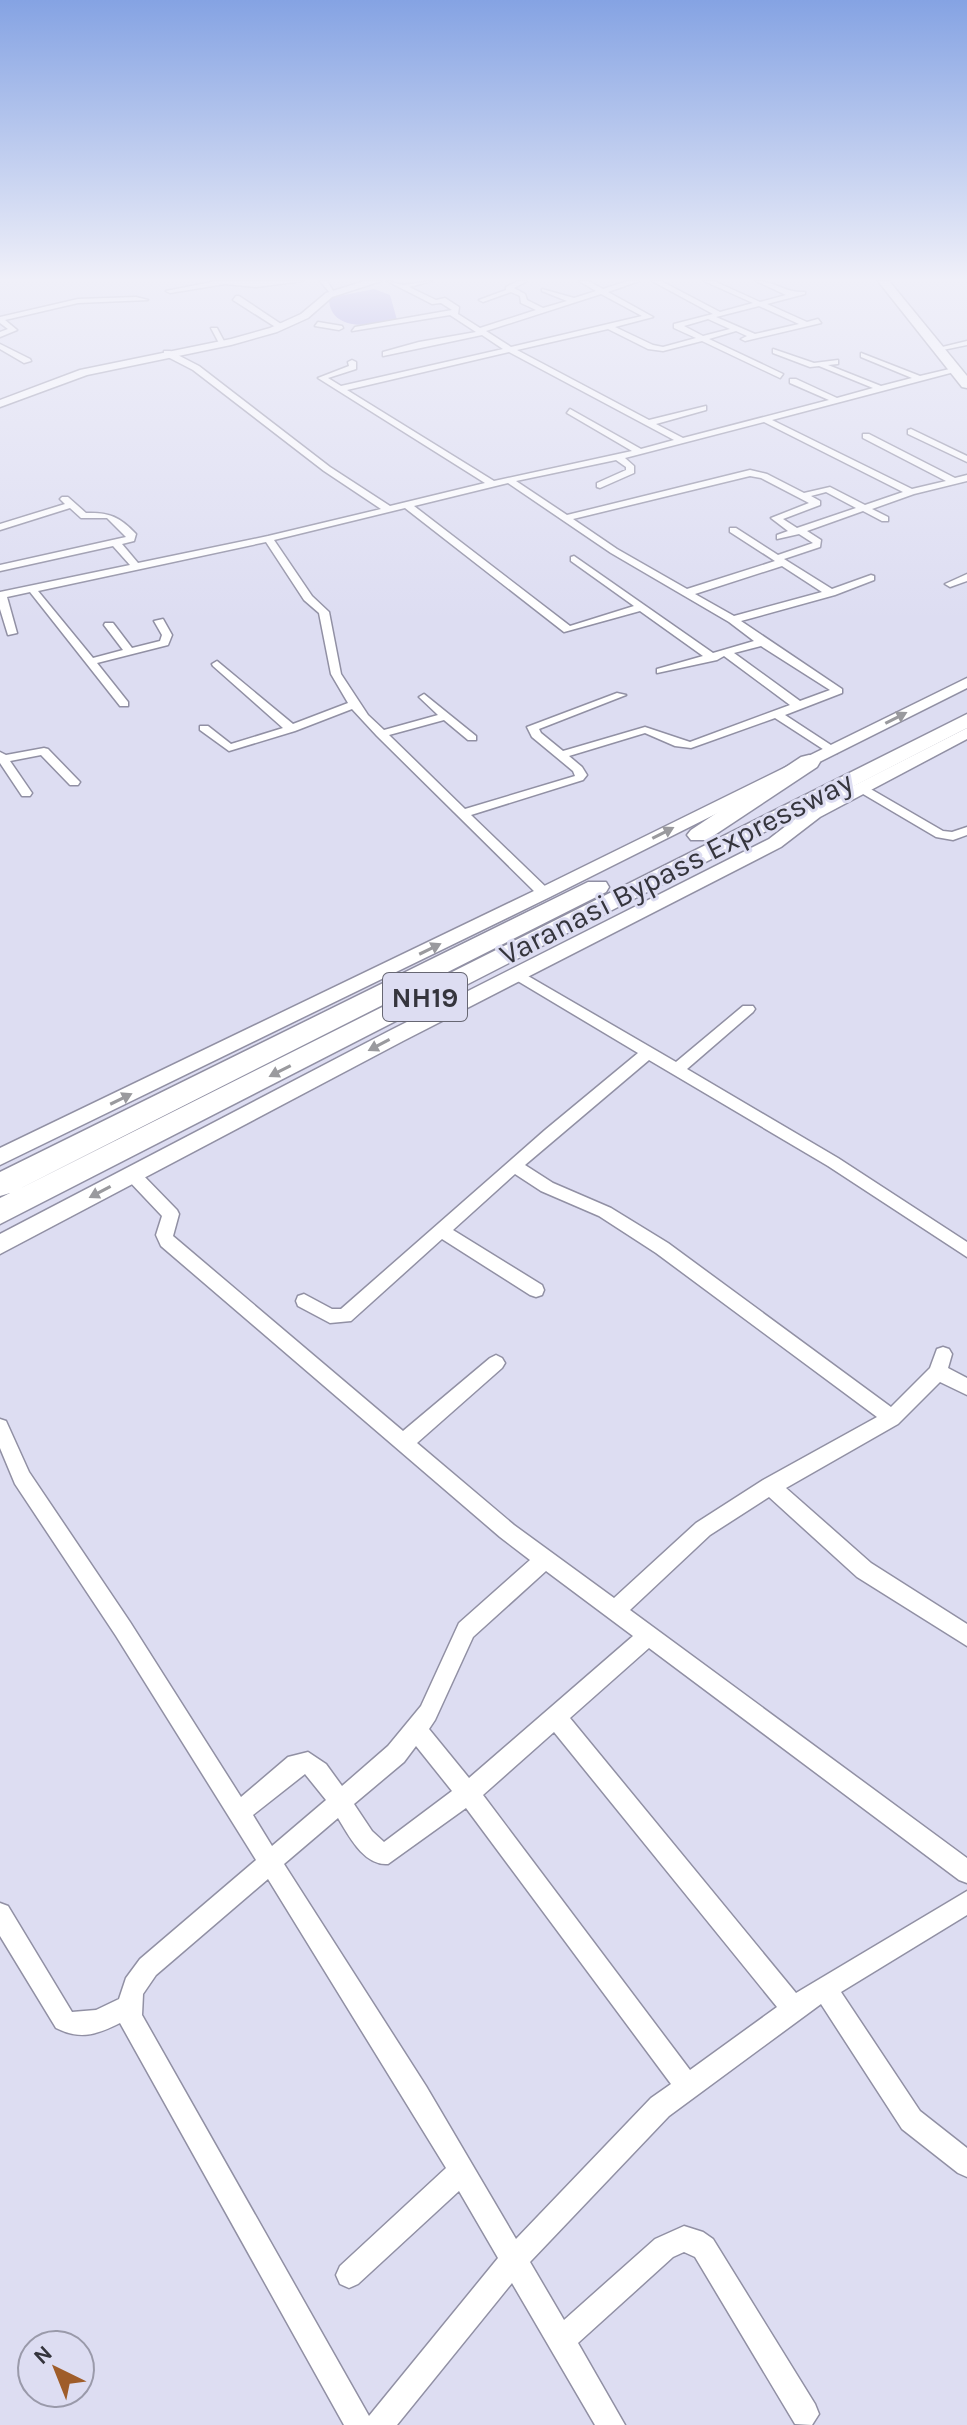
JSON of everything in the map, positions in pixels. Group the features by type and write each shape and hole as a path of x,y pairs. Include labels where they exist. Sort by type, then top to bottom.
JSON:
{"highway":[{"name":"Varanasi Bypass Expressway","path":"0,1185 699,835 837,770 967,701"},
{"name":"Varanasi Bypass Expressway","path":"0,1212 727,843 837,770 967,720"},
{"path":"727,843 814,813"}],"street":[{"path":"0,404 21,394"},
{"path":"230,394 327,469 389,510"},
{"path":"348,394 492,484"},
{"path":"594,394 682,441"},
{"path":"823,394 836,400"},
{"path":"12,633 0,595 268,539 509,480 640,452 857,394"},
{"path":"649,423 703,408"},
{"path":"570,411 640,452"},
{"path":"764,419 911,492"},
{"path":"911,432 967,459"},
{"path":"866,436 954,481"},
{"path":"600,485 631,471 630,466 618,457"},
{"path":"566,518 750,473 764,476 817,503 776,518 818,542 817,545 686,593"},
{"path":"776,534 967,478"},
{"path":"509,480 733,620 838,691 691,745 678,744 657,731 645,730 561,755"},
{"path":"805,495 827,489 885,519"},
{"path":"0,568 117,544 132,536 111,515 84,516 67,502 2,525"},
{"path":"407,505 568,630 643,607"},
{"path":"733,530 831,593"},
{"path":"268,539 308,598 324,612 336,674 354,704 544,893"},
{"path":"117,544 136,566"},
{"path":"574,559 713,658"},
{"path":"950,584 967,577"},
{"path":"733,620 831,593 871,578"},
{"path":"32,589 124,704"},
{"path":"89,662 164,643 167,635 159,621"},
{"path":"109,625 130,652"},
{"path":"661,671 762,642"},
{"path":"728,654 799,706"},
{"path":"217,664 291,729"},
{"path":"0,1245 516,974 775,843 814,813 837,770 967,682"},
{"path":"462,814 579,778 578,769 536,735 533,727 621,695"},
{"path":"424,697 472,738"},
{"path":"204,728 229,748 291,729 354,704"},
{"path":"776,714 837,770 940,834 953,836 967,831"},
{"path":"381,734 447,716"},
{"path":"0,1157 544,893 837,770 967,733"},
{"path":"26,793 1,758 44,751 74,782"},
{"path":"516,974 776,1131 833,1162 967,1250"},
{"path":"677,1069 748,1009"},
{"path":"304,1301 330,1316 345,1316 514,1166 649,1052"},
{"path":"514,1166 547,1187 605,1212 662,1248 892,1418"},
{"path":"133,1175 171,1214 164,1235 167,1241 403,1443 545,1559 967,1872"},
{"path":"441,1230 536,1290"},
{"path":"403,1443 496,1363"},
{"path":"615,1611 703,1529 770,1486 892,1418 940,1363 967,1387"},
{"path":"0,1427 22,1478 123,1629 417,2095 611,2425"},
{"path":"770,1486 864,1570 967,1636"},
{"path":"359,2425 139,2036 128,2007 132,1987 148,1967 396,1754 417,1731 428,1713 466,1630 545,1559"},
{"path":"238,1814 301,1762 315,1768 371,1847 382,1854 468,1793 648,1636"},
{"path":"556,1717 794,2010"},
{"path":"417,1731 468,1793 688,2087"},
{"path":"379,2425 514,2260 660,2107 825,1989 967,1902"},
{"path":"0,1914 64,2020 74,2027 87,2025 128,2007"},
{"path":"825,1989 911,2120 967,2164"},
{"path":"349,2275 462,2171"},
{"path":"562,2340 675,2239 696,2240 704,2248 805,2414"}]}
